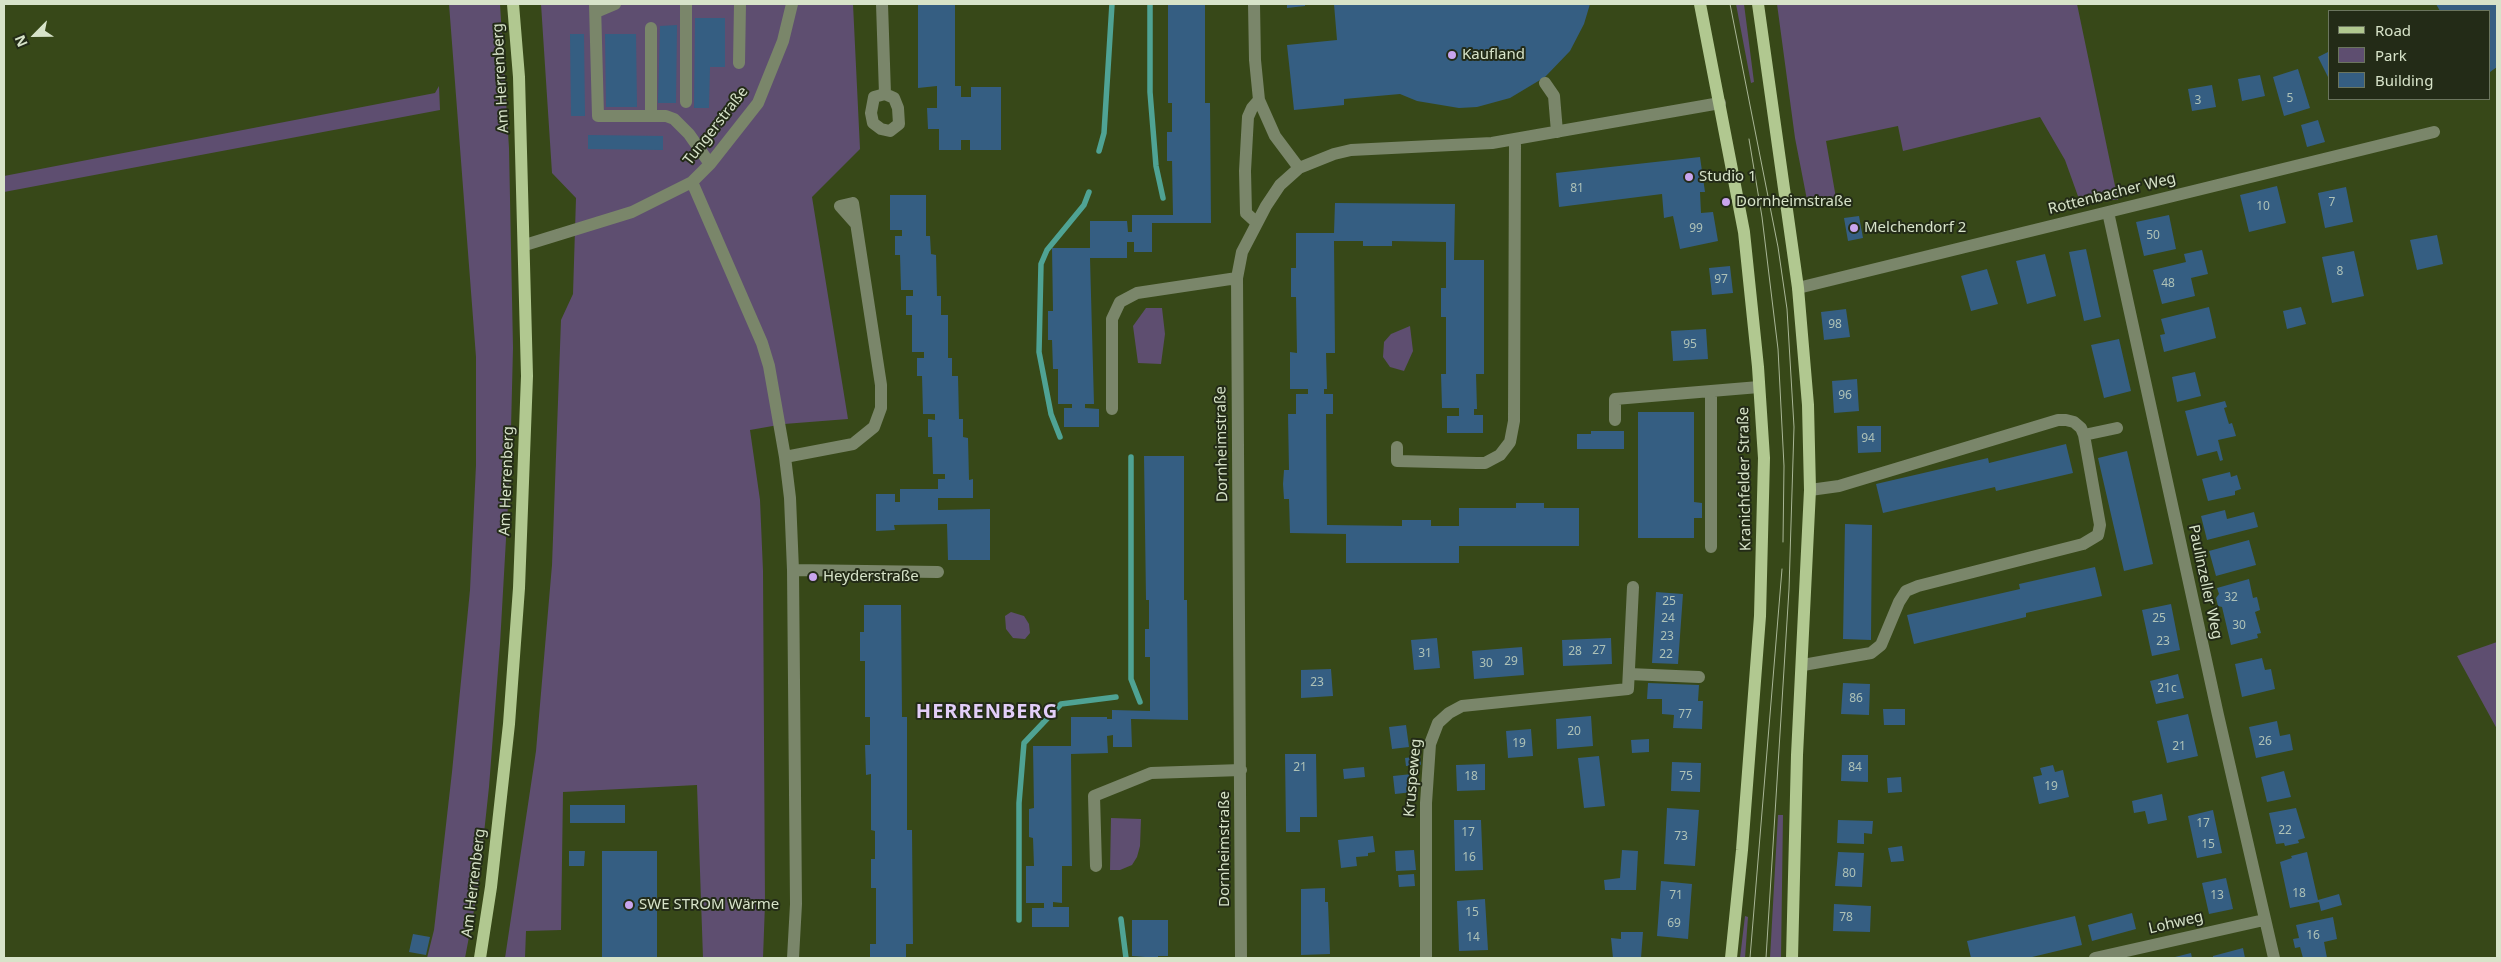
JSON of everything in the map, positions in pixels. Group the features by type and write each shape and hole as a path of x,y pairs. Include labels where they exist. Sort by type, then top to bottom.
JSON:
{"main road":[{"name":"Am Herrenberg","path":"480,958 491,888 508,734 519,588 528,376 519,77 513,4"},
{"name":"Kranichfelder Straße","path":"1700,4 1744,232 1764,458 1760,616 1742,850 1731,958"},
{"path":"1758,4 1798,288 1808,405 1810,490 1797,774 1792,958"}],"street":[{"path":"615,4 596,8 598,116 651,116 674,119 689,134 710,164"},
{"path":"686,4 686,102"},
{"path":"739,63 740,4"},
{"name":"Tungerstraße","path":"525,244 632,212 692,182 710,164 758,103 784,41 792,4"},
{"path":"882,4 885,94"},
{"path":"1254,4 1256,75 1259,100 1275,136 1299,168"},
{"path":"651,116 652,28"},
{"path":"1545,83 1554,96 1558,132"},
{"path":"1256,223 1246,213 1245,171 1248,117 1252,108 1259,100"},
{"name":"Dornheimstraße","path":"1241,958 1237,278 1239,259 1256,223 1280,185 1299,168 1334,154 1360,148 1492,144 1720,103"},
{"name":"Rottenbacher Weg","path":"1798,288 2434,132"},
{"path":"1397,447 1397,460 1485,463 1500,455 1510,442 1514,421 1515,140"},
{"path":"692,182 762,343 769,366 785,457 790,498 793,570 796,894 793,958"},
{"name":"Paulinzeller Weg","path":"2108,212 2264,920 2274,958"},
{"path":"785,457 853,444 874,427 881,408 881,385 856,224"},
{"path":"1112,409 1112,319 1120,302 1137,293 1237,278"},
{"path":"1615,420 1615,399 1759,387"},
{"path":"1711,392 1711,548"},
{"path":"1803,664 1871,653 1881,646 1899,602 1906,592 1918,586 2091,540 2098,535 2100,525 2084,435 2081,428 2074,422 2058,420 1839,486 1810,490"},
{"path":"2084,435 2117,428"},
{"path":"793,570 938,572"},
{"path":"1633,587 1629,674 1699,677"},
{"name":"Kruspeweg","path":"1426,958 1426,803 1430,744 1438,723 1449,712 1462,706 1628,689 1629,674"},
{"path":"1096,866 1094,796 1151,773 1241,770"},
{"name":"Lohweg","path":"2095,958 2264,920"}],"green space":[{"path":"449,4 500,4 509,148 513,348 510,469 500,644 489,787 478,889 465,958 427,958 434,930 452,772 470,590 476,465 476,357"},
{"path":"541,4 853,4 860,149 812,197 848,419 784,424 750,430 760,500 763,571 765,904 763,958 703,958 697,785 563,792 561,930 526,931 525,958 505,958 536,751 552,565 561,320 573,294 576,198 552,173"},
{"path":"1736,4 1744,4 1754,82 1751,83"},
{"path":"1777,4 2077,4 2118,200 2079,199 2065,160 2040,117 1903,151 1898,126 1826,141 1836,198 1808,205 1795,138"},
{"path":"439,86 440,110 4,192 4,176 435,93"},
{"path":"1146,308 1162,308 1165,334 1161,364 1138,363 1133,326"},
{"path":"1410,326 1413,351 1404,371 1390,367 1383,357 1384,342 1391,334"},
{"path":"1011,612 1024,616 1029,624 1030,633 1025,639 1013,638 1006,629 1005,616"},
{"path":"2497,642 2497,729 2457,656"},
{"path":"1778,815 1783,815 1781,958 1770,958"},
{"path":"1111,818 1141,819 1140,846 1137,857 1132,865 1120,870 1110,870"},
{"path":"1745,916 1748,917 1745,958 1740,958"}],"building":[{"path":"918,4 955,4 955,86 961,86 961,97 971,97 971,87 1001,87 1001,150 970,150 970,140 961,140 961,150 939,150 939,129 928,129 927,108 937,108 937,86 918,88"},
{"path":"1168,4 1205,4 1205,103 1210,103 1211,223 1152,223 1152,252 1134,252 1134,242 1127,242 1127,258 1090,258 1094,404 1085,404 1085,408 1099,409 1099,427 1064,427 1064,408 1072,408 1072,404 1058,404 1058,369 1053,369 1052,340 1048,340 1048,311 1053,311 1052,248 1090,248 1090,221 1127,221 1128,232 1132,232 1132,215 1173,215 1172,161 1167,161 1167,132 1172,132 1172,103 1168,103"},
{"path":"1287,4 1305,4 1305,6 1287,8"},
{"name":"Kaufland","path":"1334,4 1590,4 1584,24 1570,51 1545,77 1510,98 1477,107 1459,108 1417,101 1400,94 1344,99 1344,105 1294,110 1287,45 1337,40"},
{"path":"2436,4 2497,4 2497,67 2491,71 2491,10 2439,10"},
{"path":"695,18 725,18 725,67 710,67 709,108 694,108"},
{"path":"677,25 676,103 658,103 660,26"},
{"path":"570,34 584,34 585,116 571,116"},
{"path":"605,34 636,34 637,107 606,107"},
{"path":"2328,52 2328,77 2318,57"},
{"path":"2298,69 2310,108 2284,116 2273,77"},
{"path":"2260,75 2265,96 2242,101 2238,79"},
{"path":"2212,85 2216,107 2192,111 2188,89"},
{"path":"2318,120 2325,142 2307,147 2301,125"},
{"path":"588,135 663,136 663,150 588,149"},
{"path":"1700,157 1705,192 1700,192 1701,213 1713,212 1718,241 1680,249 1673,216 1664,218 1662,194 1559,207 1556,173"},
{"path":"2277,186 2286,223 2249,232 2240,195"},
{"path":"2346,187 2353,222 2325,228 2318,193"},
{"path":"890,195 926,195 926,236 930,236 931,254 936,255 937,296 941,296 941,315 948,315 948,358 952,358 952,376 958,376 959,419 963,419 963,437 968,438 969,480 973,479 973,498 938,498 938,510 990,509 990,560 948,560 947,524 894,525 895,530 876,531 876,494 895,494 895,502 900,502 900,489 938,489 938,479 945,479 945,474 933,474 932,437 928,437 928,419 935,420 935,414 923,414 922,376 917,376 917,358 924,358 924,352 912,352 912,315 906,315 906,296 913,296 913,290 901,290 900,255 895,255 895,236 902,236 902,230 890,230"},
{"path":"1335,203 1455,204 1454,260 1484,260 1484,374 1476,374 1477,409 1474,409 1474,415 1483,415 1483,433 1447,433 1447,416 1459,416 1459,408 1442,408 1441,374 1446,374 1446,317 1441,317 1441,288 1446,288 1446,242 1392,241 1392,246 1363,246 1363,241 1334,241 1335,353 1326,353 1327,389 1324,389 1324,394 1333,394 1333,414 1326,414 1327,525 1402,526 1402,520 1431,520 1431,526 1459,526 1459,508 1516,508 1516,503 1544,503 1544,508 1579,508 1579,546 1459,546 1459,563 1346,563 1346,534 1290,533 1289,499 1284,499 1283,484 1284,470 1289,470 1288,414 1296,414 1296,394 1308,394 1308,389 1290,389 1290,352 1297,353 1296,297 1291,297 1291,268 1296,268 1296,233 1334,233"},
{"path":"2169,215 2176,249 2144,256 2136,222"},
{"name":"Melchendorf 2","path":"1859,216 1863,238 1848,241 1844,218"},
{"path":"2437,235 2443,264 2417,270 2410,240"},
{"path":"2086,249 2101,317 2084,321 2069,252"},
{"path":"2202,250 2208,274 2191,278 2195,296 2162,304 2153,270 2186,262 2184,254"},
{"path":"2354,251 2364,296 2332,303 2322,257"},
{"path":"2045,254 2056,296 2027,304 2016,261"},
{"path":"1730,266 1733,293 1712,295 1709,268"},
{"path":"1987,269 1998,304 1971,311 1961,276"},
{"path":"2209,307 2216,338 2164,352 2160,335 2165,334 2161,319"},
{"path":"2301,307 2306,324 2287,329 2283,311"},
{"path":"1846,309 1850,337 1824,340 1821,312"},
{"path":"1706,329 1708,359 1673,361 1671,331"},
{"path":"2119,339 2131,391 2104,398 2091,345"},
{"path":"2195,372 2201,396 2177,402 2172,377"},
{"path":"1857,379 1859,411 1834,413 1832,381"},
{"path":"2225,401 2227,407 2224,408 2229,424 2232,423 2236,436 2218,440 2223,460 2220,461 2217,451 2197,456 2185,411"},
{"path":"1638,412 1694,412 1694,502 1702,503 1702,518 1694,518 1694,538 1638,538"},
{"path":"1857,426 1881,426 1881,452 1858,453"},
{"path":"1591,431 1624,431 1624,449 1577,449 1577,434 1591,434"},
{"path":"2066,444 2073,473 1996,491 1995,487 1883,513 1876,484 1988,458 1989,463"},
{"path":"2127,451 2153,564 2124,571 2098,458"},
{"path":"1144,456 1184,456 1184,600 1187,600 1188,720 1131,719 1132,747 1113,747 1113,735 1107,736 1108,753 1071,754 1072,866 1062,866 1062,903 1053,902 1053,907 1069,907 1069,927 1032,927 1032,908 1044,908 1044,903 1026,903 1026,866 1034,866 1033,838 1029,837 1029,809 1034,808 1033,746 1071,746 1071,717 1107,717 1107,719 1112,719 1112,710 1150,711 1150,657 1145,657 1145,629 1149,629 1149,600 1146,600"},
{"path":"2230,472 2231,477 2237,475 2241,489 2235,491 2235,495 2208,501 2202,479"},
{"path":"2225,510 2227,519 2254,512 2258,527 2207,540 2201,516"},
{"path":"1845,524 1872,525 1871,640 1843,639"},
{"path":"2249,540 2256,565 2216,576 2209,551"},
{"path":"2095,567 2102,596 2026,613 2026,617 1914,644 1907,615 2020,589 2019,584"},
{"path":"2249,579 2253,598 2257,597 2260,610 2255,612 2261,633 2257,634 2258,638 2231,645 2222,607 2218,606 2216,598 2219,594 2217,588"},
{"path":"1656,592 1683,594 1678,664 1652,663"},
{"path":"2171,604 2180,650 2152,656 2142,610"},
{"path":"864,605 901,605 902,717 907,717 907,830 912,830 913,944 906,944 906,958 870,958 870,944 876,944 876,888 871,888 871,859 875,859 875,831 871,830 871,774 866,775 865,745 870,745 870,717 865,717 865,661 860,661 860,632 864,632"},
{"path":"1437,638 1440,668 1414,670 1411,640"},
{"path":"1611,638 1612,664 1563,666 1562,640"},
{"path":"1522,647 1524,675 1474,679 1472,651"},
{"path":"2262,658 2265,670 2271,669 2275,689 2242,697 2235,664"},
{"path":"1331,669 1333,696 1301,698 1301,670"},
{"path":"2178,674 2184,698 2156,704 2150,681"},
{"path":"1648,683 1699,685 1698,701 1703,701 1702,729 1673,728 1674,715 1662,714 1662,699 1647,699"},
{"path":"1843,683 1870,684 1869,715 1841,714"},
{"path":"1883,709 1905,709 1905,725 1884,725"},
{"path":"2188,714 2198,756 2167,763 2157,721"},
{"path":"1591,716 1593,746 1557,749 1556,719"},
{"path":"2277,721 2280,736 2290,734 2293,750 2256,758 2249,727"},
{"path":"1406,725 1409,747 1392,749 1389,727"},
{"path":"1531,729 1533,756 1508,758 1506,731"},
{"path":"1649,739 1649,752 1632,753 1631,740"},
{"path":"1285,754 1316,754 1317,817 1300,817 1300,832 1286,832"},
{"path":"1842,755 1868,755 1868,782 1841,781"},
{"path":"1420,756 1421,765 1406,766 1405,758"},
{"path":"1599,756 1605,806 1584,808 1578,758"},
{"path":"1672,762 1701,763 1700,792 1671,791"},
{"path":"1485,764 1485,790 1457,791 1456,765"},
{"path":"2053,765 2055,772 2063,770 2069,797 2039,804 2033,777 2042,775 2040,768"},
{"path":"1364,767 1365,777 1344,779 1343,769"},
{"path":"2284,771 2291,797 2267,802 2261,777"},
{"path":"1412,774 1413,792 1395,794 1393,776"},
{"path":"1901,777 1902,792 1888,793 1887,778"},
{"path":"2162,794 2167,820 2148,824 2145,811 2134,813 2132,801"},
{"path":"570,805 625,805 625,823 570,823"},
{"path":"1667,808 1699,810 1695,866 1664,864"},
{"path":"2296,808 2305,838 2298,840 2299,843 2285,846 2284,843 2276,844 2269,813"},
{"path":"2213,810 2222,853 2197,858 2188,816"},
{"path":"1454,820 1481,820 1483,870 1455,871"},
{"path":"1838,820 1873,821 1872,834 1864,833 1864,844 1837,843"},
{"path":"1373,836 1375,852 1368,853 1368,856 1356,857 1357,866 1341,868 1338,840"},
{"path":"1902,846 1904,861 1891,862 1888,848"},
{"path":"1414,850 1416,870 1396,871 1395,851"},
{"path":"1622,850 1638,851 1636,890 1605,890 1604,880 1620,878"},
{"path":"569,851 585,851 584,866 569,866"},
{"name":"SWE STROM Wärme","path":"602,851 657,851 657,958 602,958"},
{"path":"1838,852 1864,853 1862,887 1835,886"},
{"path":"2307,852 2318,900 2339,894 2342,905 2321,911 2319,902 2290,908 2280,862 2292,858 2291,856"},
{"path":"1414,874 1415,886 1399,887 1398,875"},
{"path":"2226,878 2233,909 2209,914 2202,883"},
{"path":"1661,881 1692,884 1688,939 1657,936"},
{"path":"1325,888 1325,902 1328,902 1330,954 1301,955 1301,889"},
{"path":"1485,899 1488,950 1459,951 1457,901"},
{"path":"1834,904 1871,906 1870,932 1833,931"},
{"path":"2132,913 2136,929 2092,941 2088,925"},
{"path":"2075,916 2082,945 2028,958 1971,958 1967,941"},
{"path":"2333,917 2337,939 2324,942 2327,958 2303,958 2300,947 2295,948 2293,939 2299,938 2296,925"},
{"path":"1132,920 1168,920 1168,956 1158,956 1158,958 1132,956"},
{"path":"1621,932 1643,932 1641,958 1613,958 1611,938 1621,939"},
{"path":"413,934 430,937 426,955 409,952"},
{"path":"2243,948 2245,958 2213,958 2213,956"},
{"path":"2191,953 2192,958 2171,958"}],"waterway":[{"path":"1099,151 1104,133 1112,4"},
{"path":"1150,4 1150,92 1156,166 1163,198"},
{"path":"1060,437 1051,414 1039,352 1041,264 1047,250 1084,205 1089,192"},
{"path":"1131,457 1131,679 1140,702"},
{"path":"1019,920 1019,803 1024,743 1061,704 1116,697"},
{"path":"1121,919 1126,958"}],"tram line":[{"path":"1730,4 1778,247 1787,309 1794,427 1789,589 1766,958"},
{"path":"1749,139 1762,217 1778,349 1784,466 1783,542"},
{"path":"1750,958 1782,569"}],"place":[{"name":"Kaufland","path":"1452,55"},
{"name":"Studio 1","path":"1689,177"},
{"name":"Dornheimstraße","path":"1726,202"},
{"name":"Melchendorf 2","path":"1854,228"},
{"name":"Heyderstraße","path":"813,577"},
{"name":"SWE STROM Wärme","path":"629,905"}],"district":[{"name":"HERRENBERG","path":"987,712"}]}
